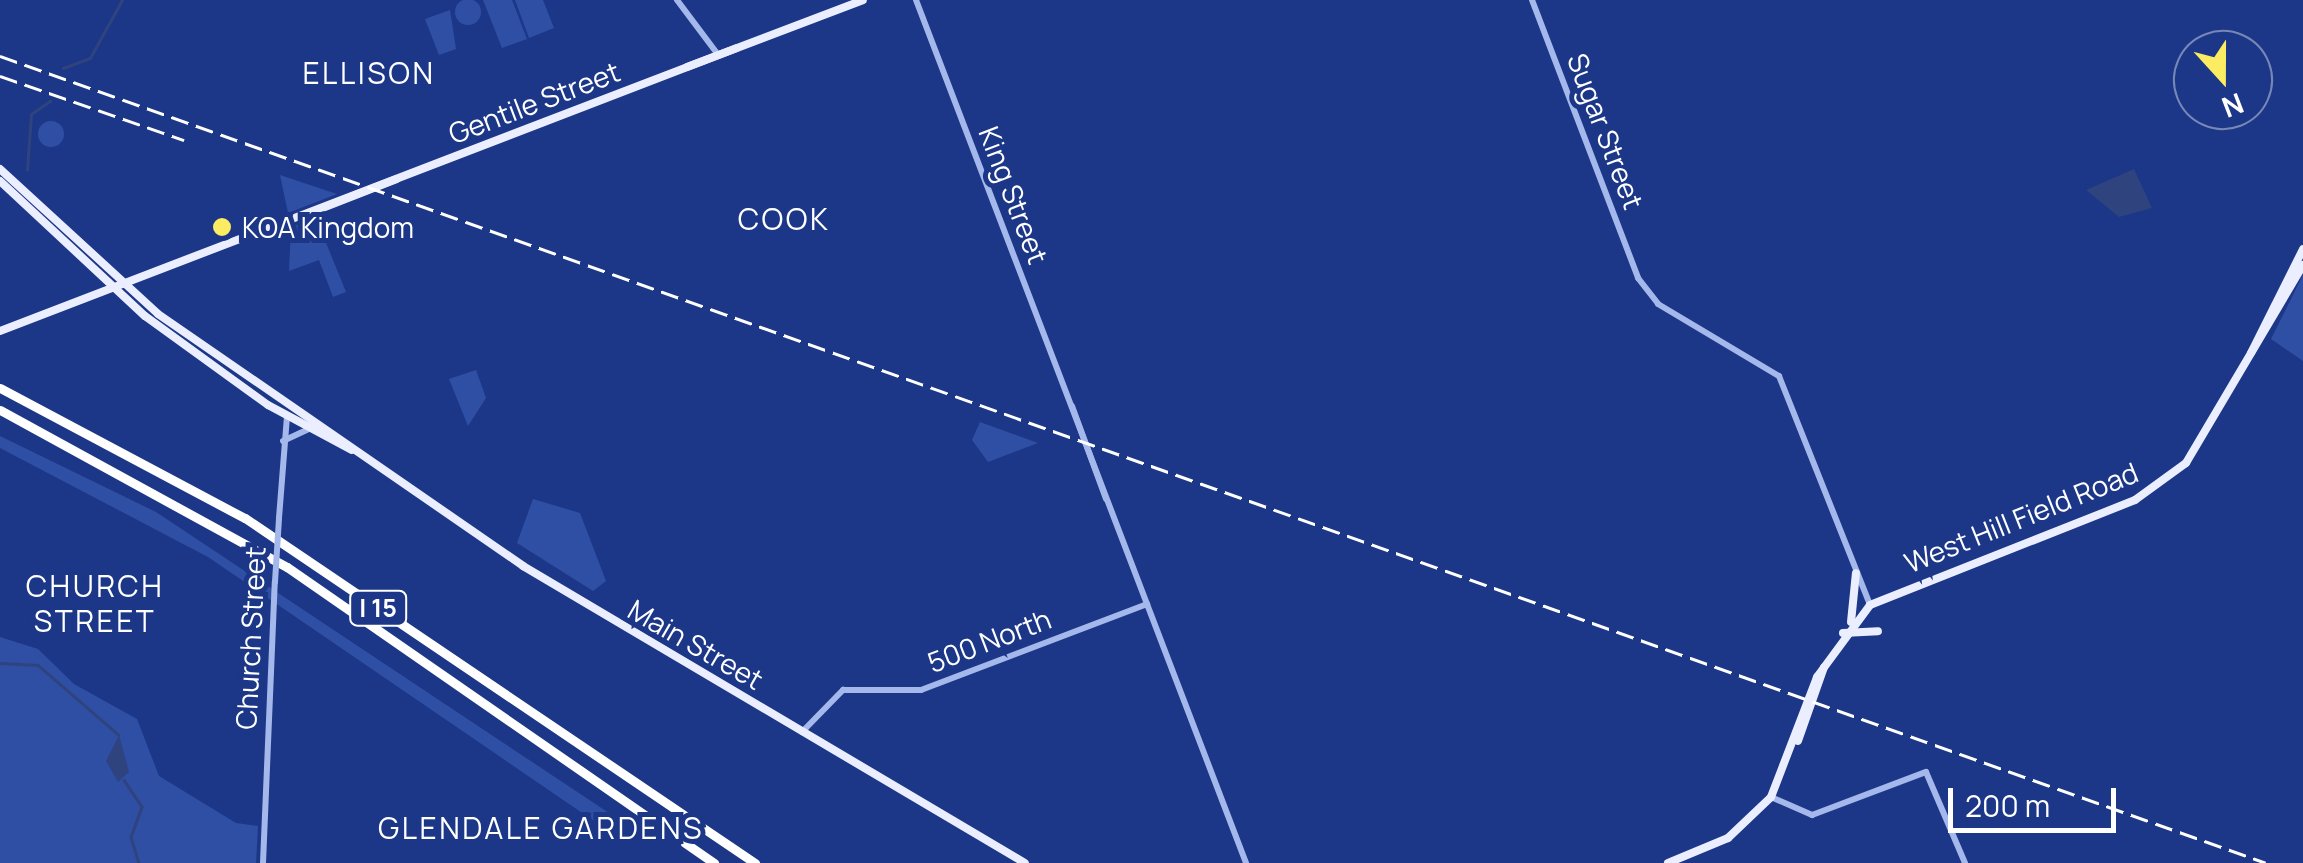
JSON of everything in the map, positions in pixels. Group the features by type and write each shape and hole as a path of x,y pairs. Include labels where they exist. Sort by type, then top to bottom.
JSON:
{"highway":[{"name":"I 15","path":"0,388 245,518 755,863"},
{"name":"I 15","path":"0,413 56,438 287,568 714,863"}],"main road":[{"name":"Gentile Street","path":"0,331 863,0"},
{"path":"716,52 736,49"},
{"name":"Gentile Street","path":"688,67 716,52"},
{"name":"Main Street","path":"0,169 123,285 278,399 534,574 1025,863"},
{"name":"Main Street","path":"0,181 112,289 287,417 352,450"},
{"name":"West Hill Field Road","path":"2248,362 2303,249"},
{"name":"West Hill Field Road","path":"1870,605 2155,488 2202,443 2303,266"},
{"path":"241,386 278,399"},
{"path":"1852,622 1856,573"},
{"path":"1668,863 1728,838 1770,796 1798,741 1824,667 1842,632 1870,605"},
{"path":"1842,632 1878,631"}],"street":[{"path":"677,0 716,52"},
{"name":"King Street","path":"916,0 1246,863"},
{"name":"Sugar Street","path":"1532,0 1638,278 1658,304 1779,376 1856,573"},
{"name":"Church Street","path":"263,863 282,442 287,417"},
{"path":"282,442 308,429"},
{"path":"1856,573 1870,605"},
{"name":"500 North","path":"802,732 844,690 926,688 1147,604"},
{"path":"1770,796 1812,814 1926,772 1965,863"}],"shaded area":[{"path":"468,-1 477,3 481,12 477,21 468,25 459,21 455,12 459,3"},
{"path":"483,0 512,0 527,39 502,48"},
{"path":"515,0 543,0 554,28 529,38"},
{"path":"450,10 456,49 439,55 425,19"},
{"path":"51,121 60,125 64,134 60,143 51,147 42,143 38,134 42,125"},
{"path":"2134,169 2152,208 2119,217 2086,190"},
{"path":"280,175 337,194 288,213"},
{"path":"316,218 346,292 333,297 319,260 289,271 291,227"},
{"path":"2303,275 2303,361 2271,339"},
{"path":"476,370 486,398 468,426 449,379"},
{"path":"980,422 1038,443 988,462 972,440"},
{"path":"0,436 156,512 621,821 613,834 208,557 0,448"},
{"path":"533,499 580,513 606,581 593,591 517,543"},
{"path":"0,637 38,649 74,684 137,719 159,776 236,823 258,826 256,863 0,863"},
{"path":"119,735 129,772 118,782 106,761"}],"waterway":[{"path":"63,68 90,58 122,0"},
{"path":"27,170 31,114 50,101"},
{"path":"0,663 38,665 118,734"},
{"path":"124,780 142,807 131,837 139,863"}],"railway":[{"path":"0,56 2266,863"},
{"path":"0,76 184,140"}],"place":[{"name":"KOA Kingdom","path":"222,227"}],"district":[{"name":"ELLISON","path":"369,73"},
{"name":"COOK","path":"784,219"},
{"name":"CHURCH STREET","path":"95,603"},
{"name":"GLENDALE GARDENS","path":"541,828"}]}
